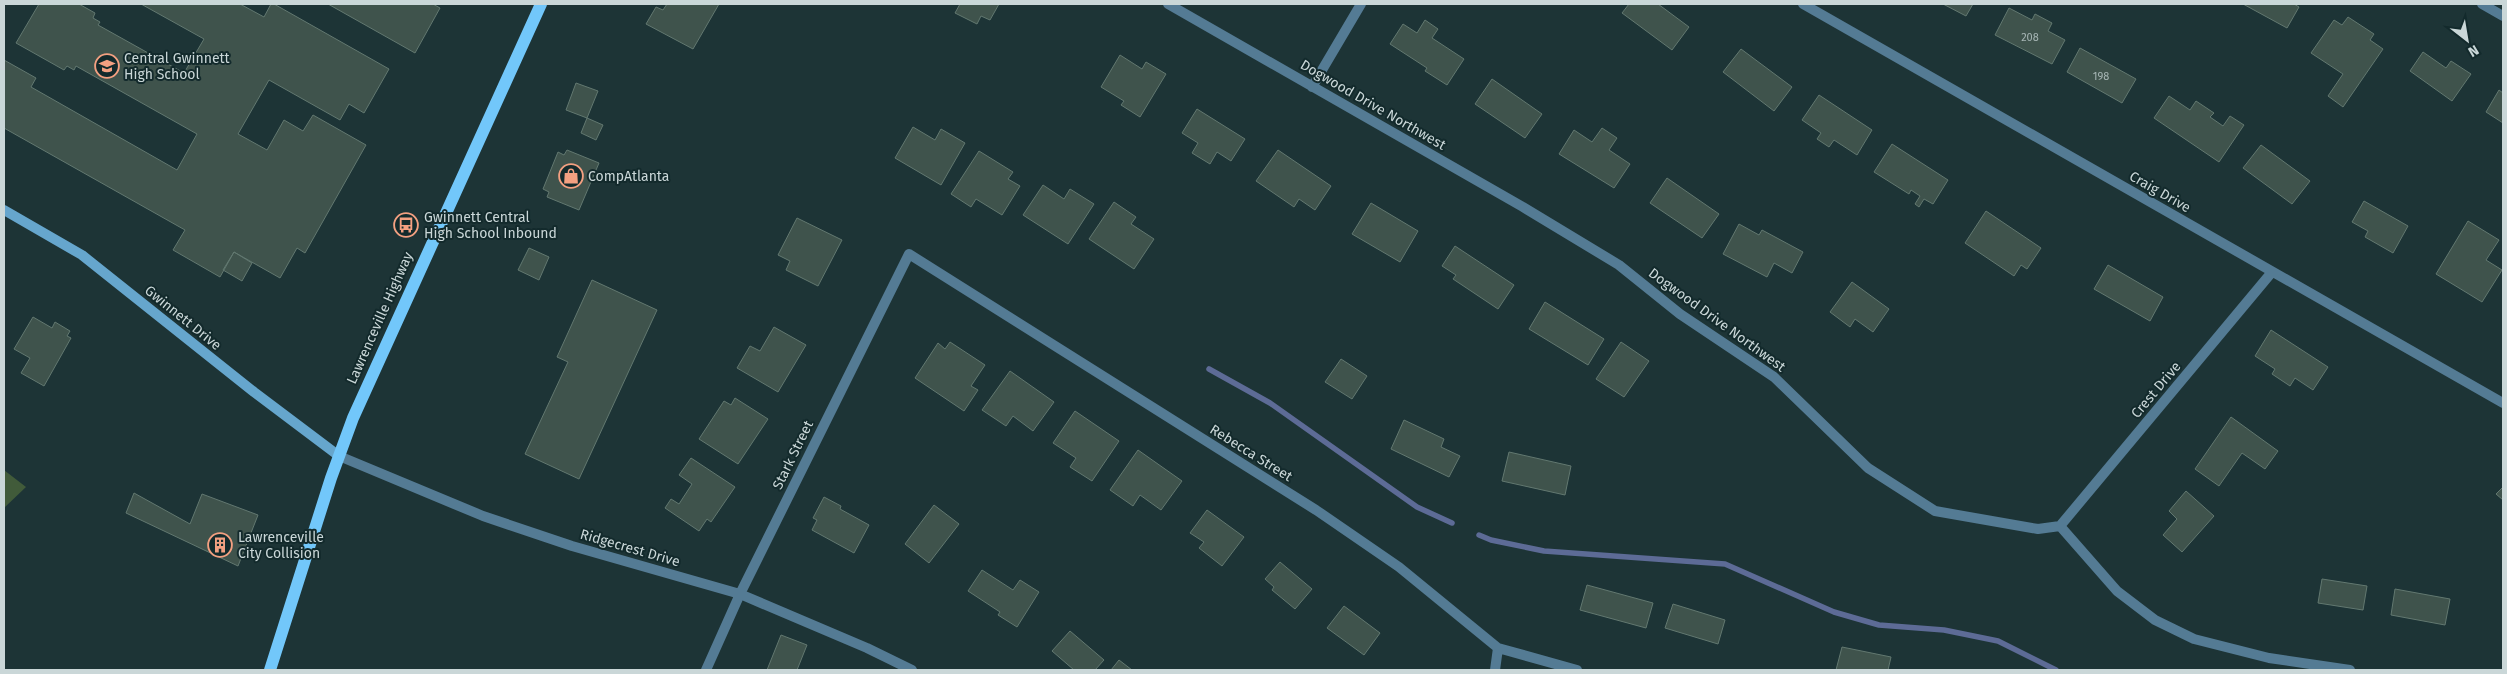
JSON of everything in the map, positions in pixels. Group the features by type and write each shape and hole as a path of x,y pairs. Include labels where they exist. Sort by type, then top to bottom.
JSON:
{"main road":[{"name":"Lawrenceville Highway","path":"270,670 353,418 395,321 540,4"}],"street":[{"name":"Dogwood Drive Northwest","path":"1168,4 1524,207 1619,265 1680,314 1774,377 1868,468 1935,511 2038,529 2060,526"},
{"path":"1312,86 1361,4"},
{"name":"Craig Drive","path":"1803,4 2503,403"},
{"path":"2482,4 2503,16"},
{"name":"Gwinnett Drive","path":"4,210 82,255 254,392 340,456"},
{"name":"Stark Street","path":"706,670 740,594 909,254"},
{"name":"Rebecca Street","path":"909,254 1316,510 1398,567 1498,648 1577,670"},
{"name":"Crest Drive","path":"2060,526 2272,272"},
{"name":"Ridgecrest Drive","path":"340,456 483,516 572,546 740,594 867,648 912,670"},
{"path":"2060,526 2117,591 2156,620 2194,640 2269,658 2350,670"},
{"path":"1495,670 1498,648"}],"green space":[{"path":"4,470 26,487 4,508"}],"building":[{"path":"39,4 79,4 95,13 93,18 100,22 98,25 184,73 204,39 141,4 240,4 264,17 271,4 274,4 389,69 364,113 349,104 340,120 269,80 238,134 267,150 284,120 303,131 313,115 366,145 305,253 297,248 280,278 234,252 220,277 173,250 185,230 4,128 4,60 36,78 31,87 177,170 197,134 76,66 74,70 67,66 64,70 16,43"},
{"path":"328,4 433,4 440,8 415,53"},
{"path":"667,4 719,4 693,49 646,24 656,7 663,10"},
{"path":"960,4 999,4 990,20 981,16 977,24 955,13"},
{"path":"1629,4 1658,4 1689,27 1672,50 1622,13"},
{"path":"1943,4 1973,4 1966,16"},
{"path":"2243,4 2294,4 2299,7 2287,28"},
{"path":"2009,8 2032,20 2035,14 2052,23 2048,31 2065,40 2052,64 1995,35"},
{"path":"2348,17 2374,34 2370,40 2383,49 2343,107 2328,96 2343,74 2311,53 2334,20 2342,25"},
{"path":"1425,20 1438,29 1432,38 1464,59 1447,85 1425,71 1427,68 1390,44 1403,24 1417,33"},
{"path":"2080,48 2136,79 2122,103 2067,72"},
{"path":"1741,49 1792,87 1774,111 1723,72"},
{"path":"2423,52 2446,68 2451,61 2471,74 2452,101 2410,71"},
{"path":"1120,55 1142,69 1146,62 1166,74 1140,117 1121,105 1124,101 1101,87"},
{"path":"1492,79 1542,114 1525,138 1475,104"},
{"path":"576,83 598,91 587,118 566,110"},
{"path":"2499,90 2503,93 2503,123 2486,112"},
{"path":"1819,95 1872,130 1857,155 1834,140 1829,147 1817,139 1821,133 1802,120"},
{"path":"2169,96 2190,110 2196,101 2214,113 2210,117 2223,126 2230,116 2244,125 2219,162 2154,118"},
{"path":"1197,109 1245,139 1231,161 1217,152 1210,164 1192,153 1198,143 1182,133"},
{"path":"587,118 603,125 596,140 581,133"},
{"path":"913,127 935,140 941,129 965,143 941,185 895,158"},
{"path":"1602,128 1617,138 1609,150 1630,164 1614,188 1559,154 1574,130 1592,142"},
{"path":"1892,144 1948,180 1933,204 1924,199 1919,207 1915,204 1920,196 1911,190 1909,194 1874,172"},
{"path":"2261,145 2310,181 2292,204 2243,168"},
{"name":"CompAtlanta","path":"567,150 599,163 579,210 547,197 549,192 543,189 558,152 564,155"},
{"path":"1278,150 1331,186 1315,210 1299,199 1294,207 1256,181"},
{"path":"979,151 1013,172 1008,179 1020,186 1002,215 976,199 971,207 951,194"},
{"path":"1667,178 1719,214 1702,238 1650,203"},
{"path":"1043,185 1064,199 1070,189 1094,204 1068,244 1023,215"},
{"path":"2364,201 2408,226 2393,253 2365,237 2368,231 2352,222"},
{"path":"1114,202 1136,217 1131,224 1154,239 1134,269 1089,239"},
{"path":"1371,203 1418,231 1400,262 1352,234"},
{"path":"1986,211 2041,248 2027,269 2021,265 2014,276 1965,243"},
{"path":"797,218 842,240 818,286 786,270 790,261 778,255"},
{"path":"2468,221 2499,240 2486,260 2502,270 2482,302 2436,274"},
{"path":"1739,224 1759,235 1762,230 1803,252 1792,273 1774,263 1767,277 1723,254"},
{"path":"1455,246 1514,285 1498,309 1453,279 1456,275 1442,266"},
{"path":"529,248 549,257 539,280 518,270"},
{"path":"234,252 252,263 242,281 223,270"},
{"path":"2108,265 2163,297 2150,321 2094,289"},
{"path":"592,280 657,310 579,479 525,454 568,362 557,357"},
{"path":"1852,282 1889,309 1873,332 1855,319 1850,327 1830,312"},
{"path":"1545,302 1604,339 1588,365 1529,329"},
{"path":"33,317 52,328 55,322 70,331 67,336 71,338 44,386 21,373 30,358 14,349"},
{"path":"774,327 806,345 778,392 737,368 750,346 760,351"},
{"path":"2271,330 2328,367 2313,390 2295,378 2290,386 2272,374 2275,369 2255,356"},
{"path":"950,342 985,365 971,386 978,390 964,411 915,378 938,343 945,349"},
{"path":"1621,342 1649,361 1624,397 1596,379"},
{"path":"1341,359 1367,376 1352,399 1325,382"},
{"path":"1010,371 1054,402 1033,431 1013,416 1006,426 982,410"},
{"path":"735,398 768,419 738,464 699,439 724,401 731,405"},
{"path":"1075,411 1119,441 1092,481 1070,467 1076,458 1053,443"},
{"path":"2231,417 2278,451 2265,469 2242,453 2219,486 2195,469"},
{"path":"1404,420 1444,439 1441,447 1460,456 1449,477 1391,449"},
{"path":"1138,450 1182,481 1161,510 1140,495 1133,506 1110,490"},
{"path":"1509,452 1571,466 1565,495 1502,481"},
{"path":"691,458 735,487 711,522 707,519 699,531 665,508 671,499 679,504 692,484 679,475"},
{"path":"2503,487 2503,500 2496,494"},
{"path":"2186,491 2214,516 2182,552 2163,535 2177,519 2169,511"},
{"name":"Lawrenceville City Collision","path":"134,493 190,524 202,494 258,515 238,566 126,513"},
{"path":"824,497 841,506 840,509 869,525 854,553 812,530 817,520 813,518"},
{"path":"934,505 959,524 929,563 905,544"},
{"path":"1207,510 1244,537 1222,566 1199,548 1204,542 1190,533"},
{"path":"1280,562 1312,589 1295,609 1272,590 1274,587 1265,579"},
{"path":"982,570 1013,590 1020,580 1039,592 1017,627 998,615 1000,612 968,591"},
{"path":"2322,579 2367,586 2363,610 2318,603"},
{"path":"1587,585 1653,603 1646,628 1580,610"},
{"path":"2395,589 2450,599 2445,625 2391,615"},
{"path":"1673,604 1725,620 1718,644 1665,628"},
{"path":"1344,606 1380,633 1364,655 1327,628"},
{"path":"1070,631 1104,660 1095,670 1074,670 1052,651"},
{"path":"781,635 807,645 797,670 767,670"},
{"path":"1842,647 1891,657 1888,670 1836,670"},
{"path":"1119,660 1132,670 1111,670"}],"waterway":[{"path":"1209,369 1270,403 1417,507 1452,523"},
{"path":"1479,535 1491,540 1544,551 1725,564 1834,612 1879,625 1944,630 1998,641 2056,670"}],"place":[{"name":"Central Gwinnett High School","path":"107,66"},
{"name":"CompAtlanta","path":"571,176"},
{"name":"Gwinnett Central High School Inbound","path":"406,225"},
{"name":"Lawrenceville City Collision","path":"220,545"}]}
